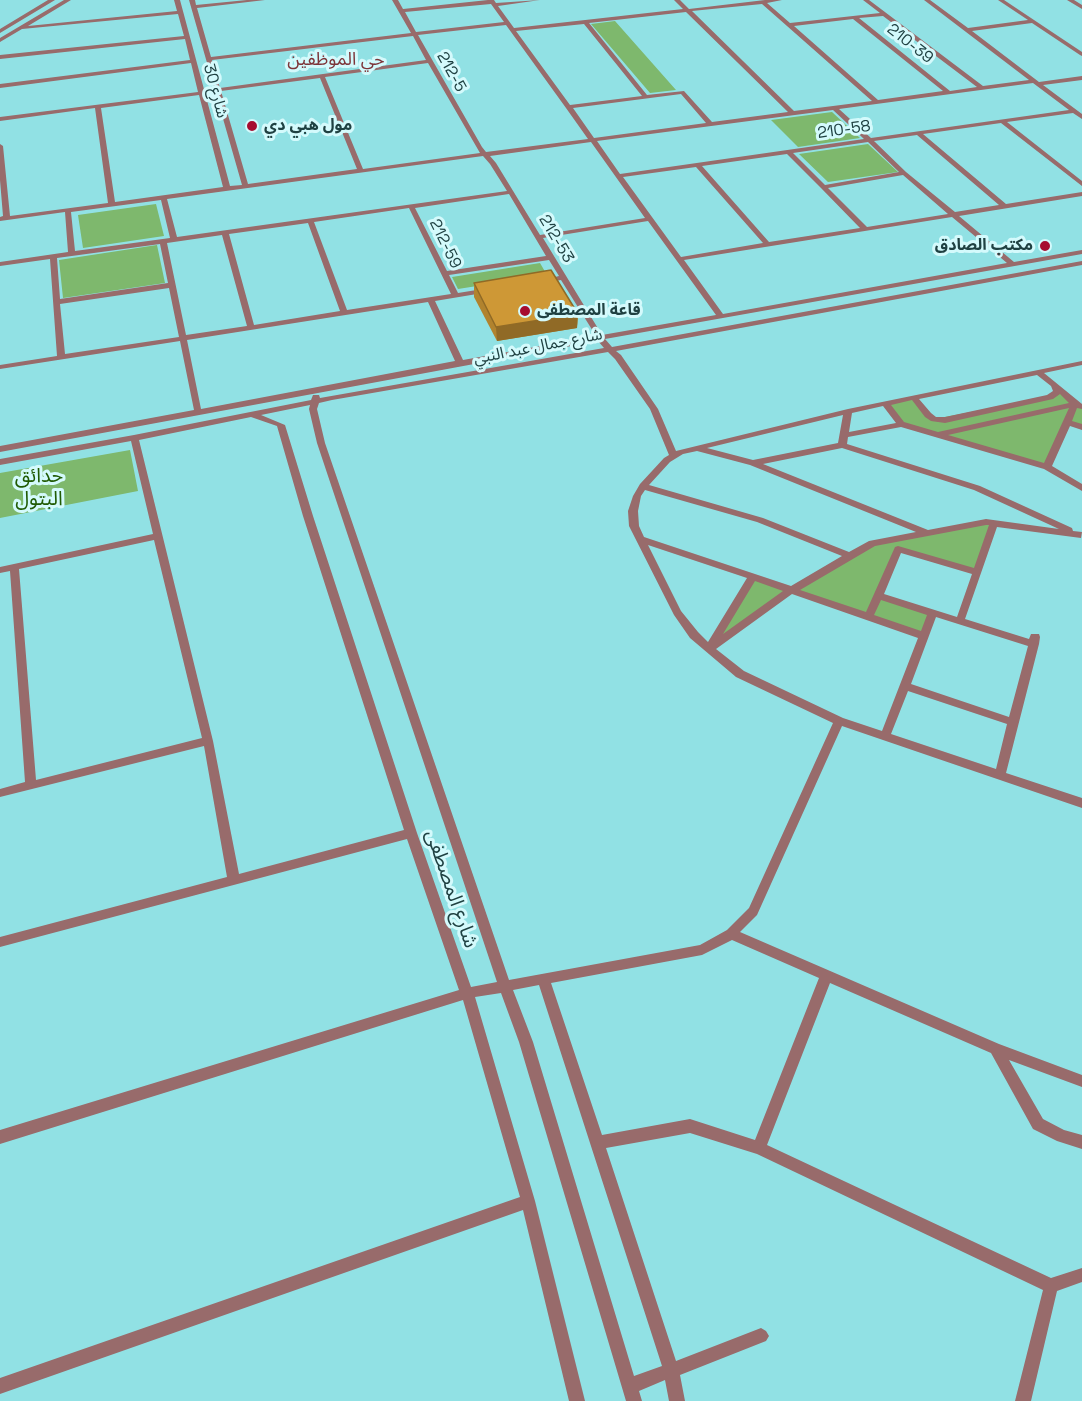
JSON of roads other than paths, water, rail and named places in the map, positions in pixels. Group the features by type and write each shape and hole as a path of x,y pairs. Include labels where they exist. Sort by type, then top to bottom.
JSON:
{"street":[{"path":"0,31 52,0"},
{"path":"0,40 68,0"},
{"name":"شارع 30","path":"177,0 193,61 209,91 245,183"},
{"path":"193,3 261,0"},
{"name":"212-5","path":"394,0 477,145 486,156"},
{"path":"401,11 537,0"},
{"path":"677,0 794,114"},
{"path":"513,30 779,0"},
{"path":"866,0 982,88"},
{"path":"927,0 1082,117"},
{"path":"1001,0 1082,54"},
{"path":"1070,0 1082,7"},
{"path":"492,2 721,317"},
{"path":"763,2 878,103"},
{"name":"شارع 30","path":"193,3 209,59 209,91 226,185"},
{"path":"20,28 180,12"},
{"path":"789,25 884,14"},
{"name":"210-39","path":"854,17 949,93"},
{"path":"967,30 1033,21"},
{"path":"585,22 646,97"},
{"path":"209,59 507,23"},
{"path":"0,57 187,37"},
{"path":"1070,46 1082,45"},
{"path":"0,86 193,61"},
{"path":"0,119 430,62"},
{"path":"322,76 361,171"},
{"path":"0,146 3,219 164,198 226,185 486,156 982,88 1082,78"},
{"path":"568,107 682,93 711,125"},
{"path":"98,106 112,205"},
{"path":"835,108 904,173 1012,264"},
{"name":"210-58","path":"618,176 1074,111"},
{"path":"1002,121 1082,184"},
{"path":"918,133 1005,207"},
{"path":"789,152 865,230"},
{"name":"212-53","path":"486,156 494,163 601,339 618,357 654,410 673,455"},
{"path":"698,165 768,245"},
{"path":"823,187 904,173"},
{"path":"0,264 511,192"},
{"path":"679,260 1082,195"},
{"path":"164,198 174,240"},
{"name":"212-59","path":"411,206 455,295"},
{"path":"68,211 72,254"},
{"path":"538,237 649,219"},
{"path":"310,220 345,312"},
{"path":"225,232 251,327"},
{"path":"163,241 198,412"},
{"name":"شارع جمال عبد النبي","path":"0,462 251,414 316,396 460,363 1082,252"},
{"path":"53,257 61,357"},
{"path":"444,274 551,257"},
{"name":"شارع جمال عبد النبي","path":"0,448 198,412 609,350 1082,263"},
{"path":"531,283 563,278"},
{"path":"57,302 172,285"},
{"path":"0,367 498,288"},
{"path":"430,299 460,363"},
{"path":"1082,363 848,411 673,455 644,486 637,496 633,510 634,526 677,613 709,649 740,674 839,721 1082,803"},
{"path":"1038,372 1078,405"},
{"path":"914,398 928,415 934,419 945,420 1050,397 1057,392 1055,385"},
{"name":"شارع المصطفى","path":"316,396 312,409 321,442 505,987 526,1042 632,1394"},
{"path":"885,403 901,424"},
{"path":"1047,467 1067,422 1078,405"},
{"path":"938,435 1078,405"},
{"path":"211,410 213,422"},
{"path":"843,440 848,411"},
{"name":"شارع المصطفى","path":"251,414 281,425 302,497 411,833 467,993 528,1201 577,1401"},
{"path":"1067,422 1082,427"},
{"path":"753,463 901,424 1047,467 1082,488"},
{"path":"134,438 208,741 234,880"},
{"path":"843,440 977,488 1081,535"},
{"path":"696,448 753,463 927,533"},
{"path":"644,486 760,520 850,556"},
{"path":"709,649 790,591 877,542 986,522 1081,535"},
{"path":"960,621 994,523"},
{"path":"0,570 157,536"},
{"path":"640,539 924,636"},
{"path":"877,542 977,572"},
{"path":"868,618 898,549"},
{"path":"14,567 31,785"},
{"path":"709,649 753,578"},
{"path":"878,596 1035,641 1000,774"},
{"path":"885,736 933,613"},
{"path":"905,686 1013,722"},
{"path":"0,1137 467,993 702,950 731,934 753,911 839,721"},
{"path":"0,793 208,741"},
{"path":"0,942 411,833"},
{"path":"731,934 996,1049 1082,1081"},
{"path":"759,1148 826,976"},
{"path":"544,980 671,1369 677,1401"},
{"path":"996,1049 1038,1124 1062,1136 1082,1142"},
{"path":"597,1143 690,1126 759,1148 1051,1286 1082,1275"},
{"path":"0,1386 528,1201"},
{"path":"1023,1401 1051,1286"},
{"path":"632,1394 671,1369 761,1336"}],"place":[{"name":"مول هبي دي","path":"252,126"},
{"name":"مكتب الصادق","path":"1045,246"},
{"name":"قاعة المصطفى","path":"525,311"}],"district":[{"name":"حي الموظفين","path":"336,60"}],"park label":[{"name":"حدائق البتول","path":"39,488"}]}
